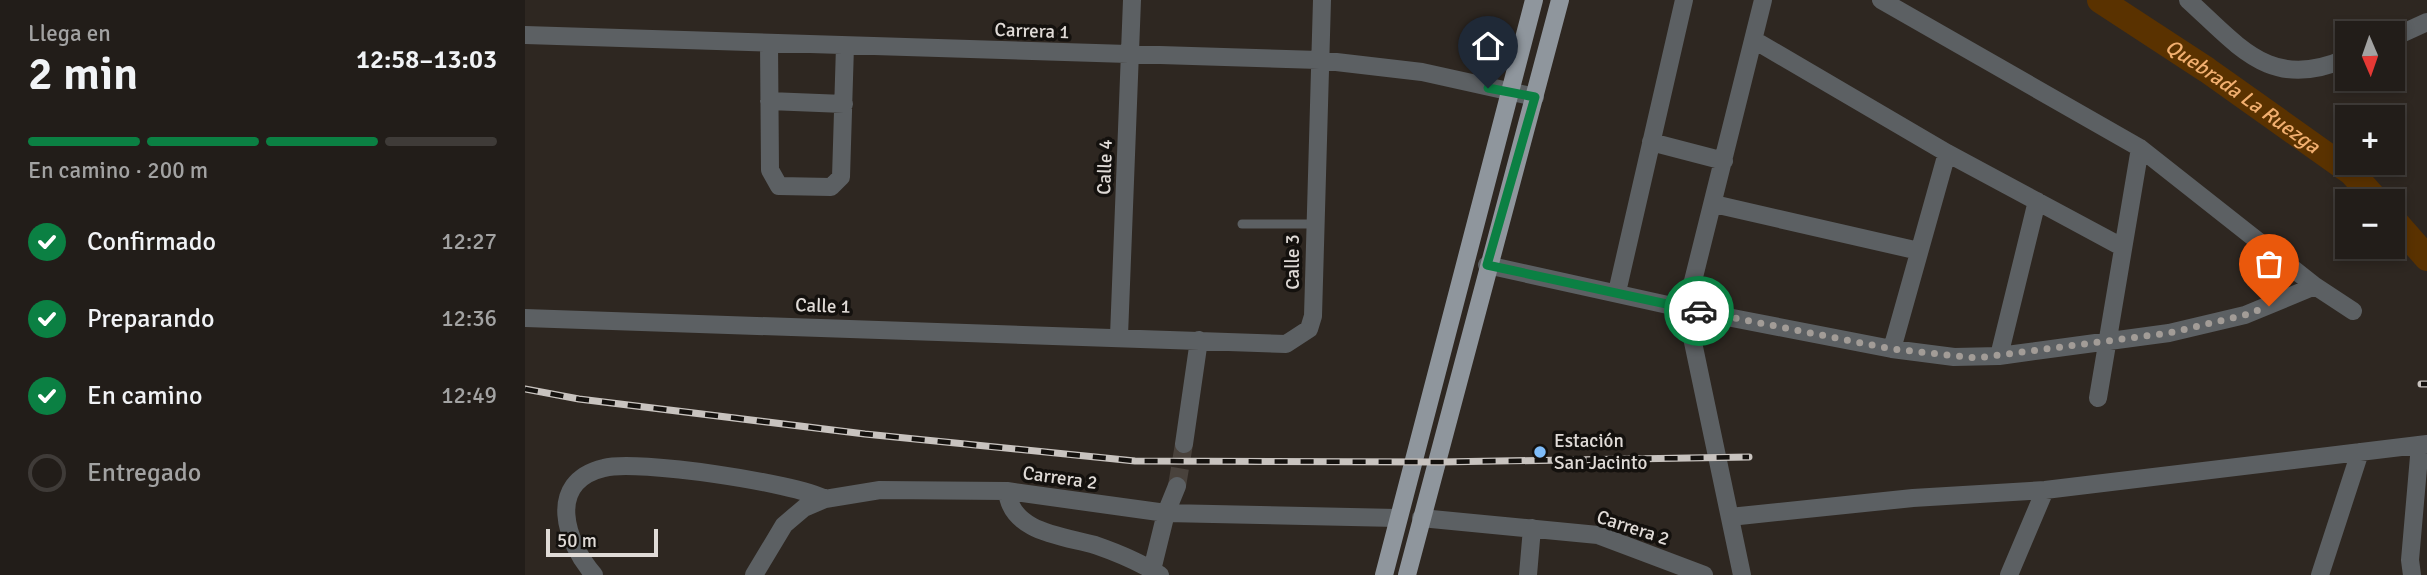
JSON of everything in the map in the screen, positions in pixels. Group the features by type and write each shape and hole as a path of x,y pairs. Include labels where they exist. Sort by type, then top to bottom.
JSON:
{"main road":[{"path":"1384,575 1534,0"},
{"path":"1407,575 1487,265 1560,0"}],"street":[{"name":"Calle 4","path":"1119,336 1132,0"},
{"name":"Calle 3","path":"1119,336 1286,344 1309,329 1313,316 1322,0"},
{"path":"1618,292 1683,0"},
{"path":"1742,575 1686,309 1763,0"},
{"path":"1881,0 2140,148 2315,286 2353,311"},
{"path":"2188,0 2254,59 2295,72 2323,69 2335,64"},
{"path":"2405,32 2427,22"},
{"name":"Carrera 1","path":"525,35 1319,60 1422,72 1535,97"},
{"path":"1754,40 1947,153 2122,247"},
{"path":"769,43 770,170 779,186 792,187 831,187 841,177 845,46"},
{"path":"769,101 844,104"},
{"path":"1651,142 1724,161"},
{"path":"2098,398 2140,148"},
{"path":"1892,349 1947,153"},
{"path":"1999,356 2037,201"},
{"path":"1714,204 1920,251"},
{"path":"1487,265 1686,309 1892,349 1954,357 1999,356 2169,333 2245,315 2315,286"},
{"name":"Calle 1","path":"525,318 1119,336"},
{"path":"1184,444 1199,340"},
{"path":"1730,517 1913,498 2045,490 2423,445 2410,560 2412,575"},
{"path":"2320,575 2360,452"},
{"path":"594,575 572,542 565,516 574,488 586,476 601,468 668,468 801,489 825,499"},
{"path":"1007,491 1009,505 1024,522 1051,536 1092,545 1156,572 1166,513 1177,486"},
{"name":"Carrera 2","path":"754,575 784,525 804,508 825,499 880,490 1007,491 1166,513 1397,518"},
{"path":"2009,575 2045,490"},
{"name":"Carrera 2","path":"1421,518 1598,535 1704,575"},
{"path":"1528,575 1532,528"}],"lane":[{"path":"1242,224 1314,223"}],"waterway":[{"name":"Quebrada La Ruezga","path":"2100,0 2207,70 2352,173 2366,189"},
{"name":"Quebrada La Ruezga","path":"2405,233 2427,258"}],"tunnel":[{"path":"1177,486 1184,444"}],"railway":[{"path":"2421,384 2427,384"},
{"path":"525,389 579,399 865,434 1135,461 1440,462 1749,457"}],"way so far":[{"path":"1699,311 1772,323 1892,349 1976,358 2169,333 2245,315 2269,306"}],"place":[{"name":"Estación San Jacinto","path":"1540,452"}],"route":[{"path":"1488,88 1535,97 1487,265 1699,311"}]}
